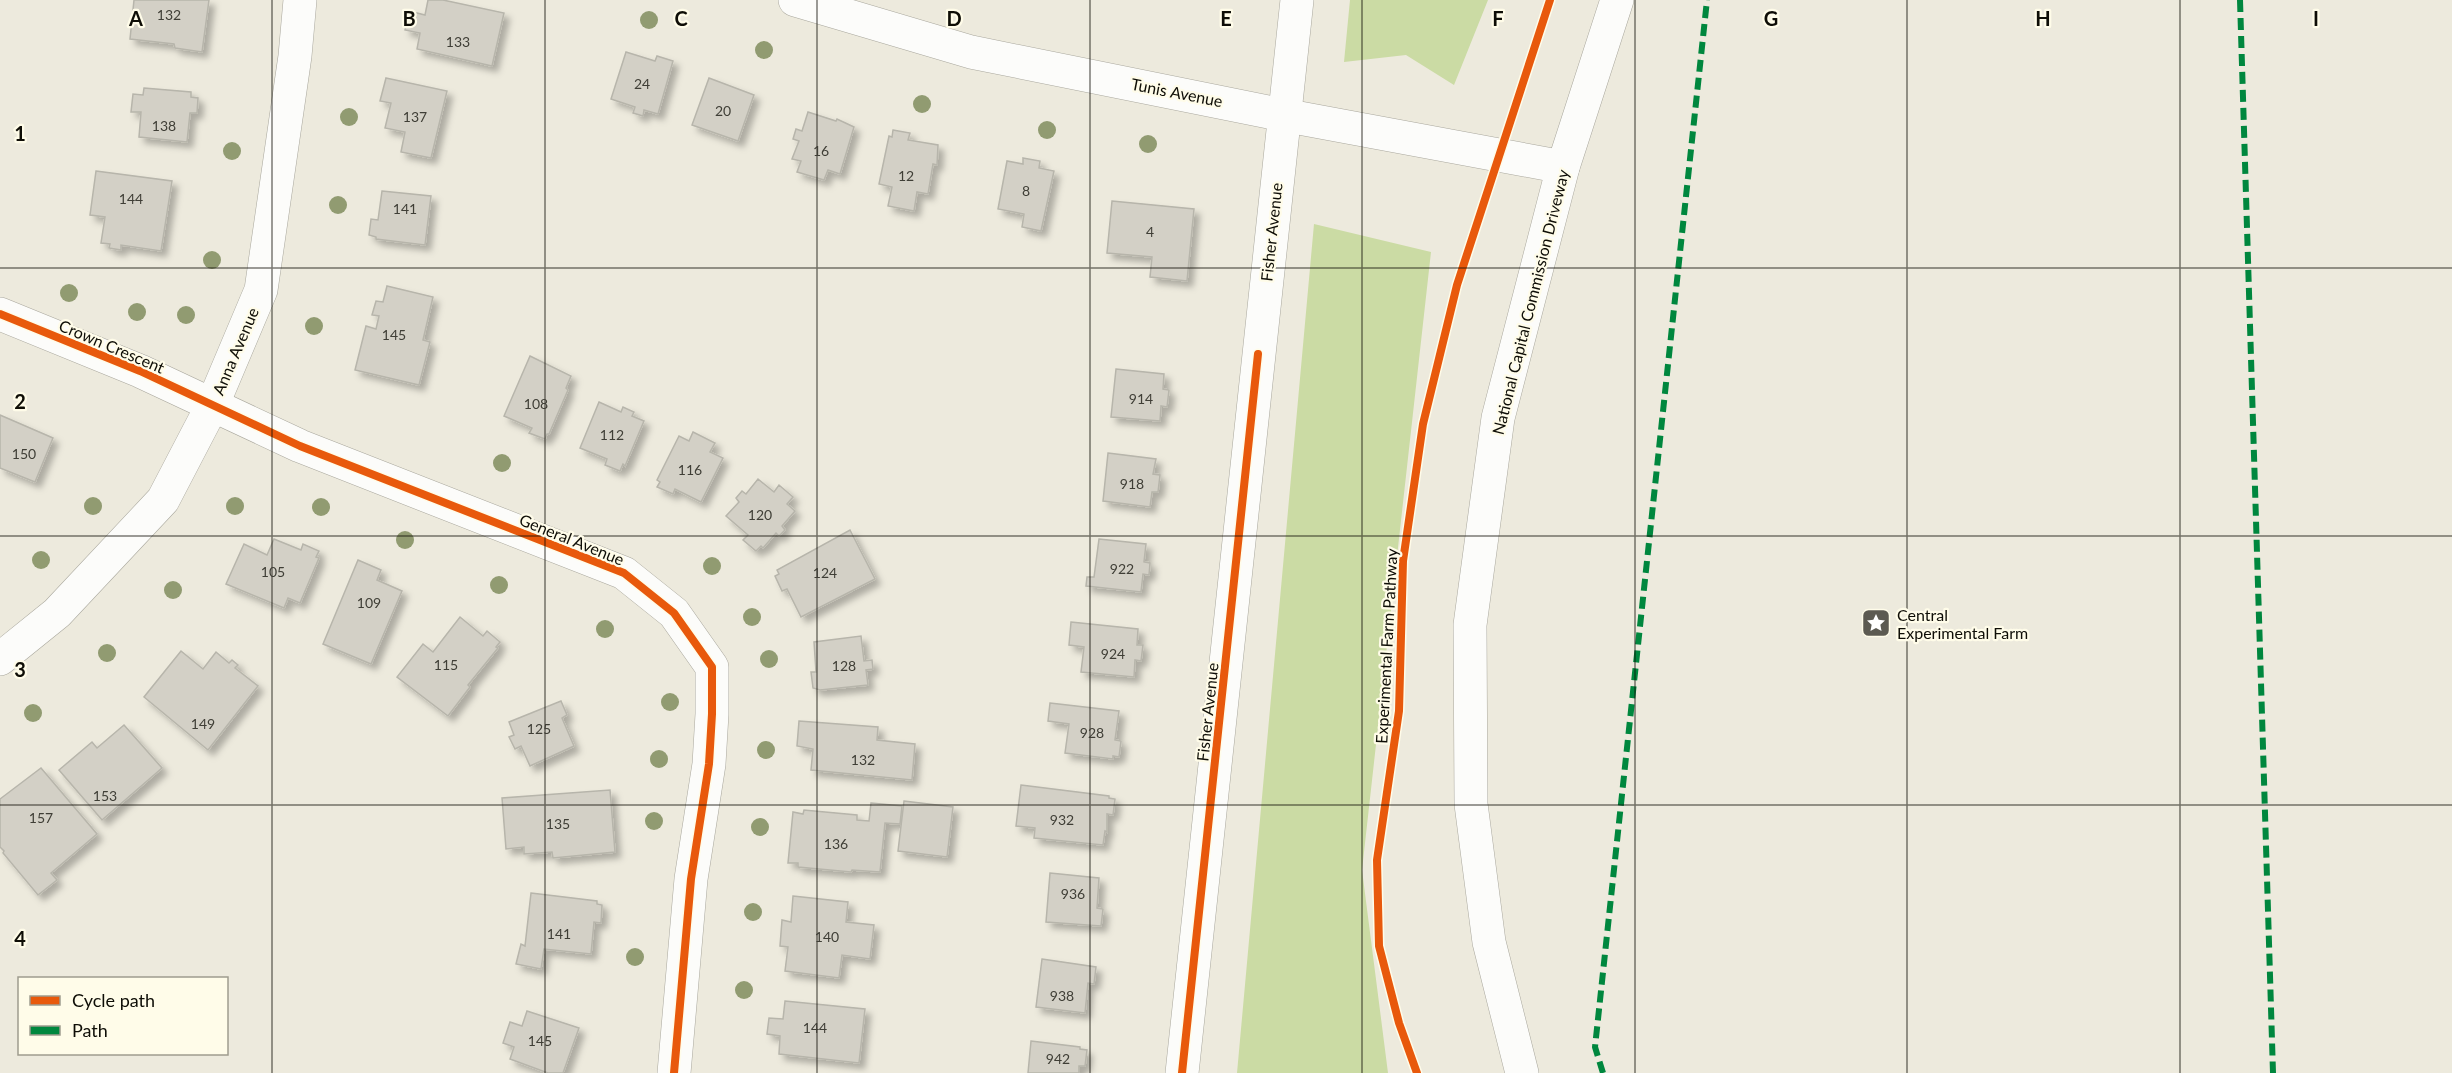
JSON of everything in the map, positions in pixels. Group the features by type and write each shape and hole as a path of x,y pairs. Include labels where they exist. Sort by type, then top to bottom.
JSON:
{"street":[{"name":"Anna Avenue","path":"0,659 57,613 163,500 212,406 261,290 295,56 300,0"},
{"name":"Tunis Avenue","path":"795,0 971,52 1283,115 1563,167"},
{"name":"Fisher Avenue","path":"1182,1073 1297,0"},
{"name":"National Capital Commission Driveway","path":"1522,1073 1490,942 1470,804 1470,625 1498,418 1563,167 1617,0"},
{"name":"Crown Crescent","path":"0,314 140,371 212,406"},
{"name":"General Avenue","path":"212,406 300,446 624,573 674,613 712,666 709,764 691,879 674,1073"}],"green space":[{"path":"1350,0 1488,0 1454,85 1406,55 1344,62"},
{"path":"1314,224 1431,252 1362,870 1388,1073 1237,1073"}],"building":[{"path":"134,0 209,0 202,52 175,48 174,44 130,39"},
{"path":"428,0 443,0 504,13 492,66 417,49 420,33 405,30 409,11 425,15"},
{"path":"626,52 655,61 657,56 673,61 658,114 644,110 643,116 633,113 635,107 611,99"},
{"path":"386,78 447,91 431,158 401,152 405,132 385,128 391,103 380,101"},
{"path":"709,78 754,95 738,141 692,125"},
{"path":"144,88 191,92 191,97 198,98 197,113 190,113 187,142 139,137 141,112 131,112 133,94 143,95"},
{"path":"808,112 836,121 837,119 854,127 840,174 828,170 824,180 797,172 801,161 792,159 799,141 793,139 796,129 802,131"},
{"path":"893,130 910,133 908,140 938,145 937,165 933,164 928,194 917,192 914,211 888,206 892,187 879,184 889,136 892,137"},
{"path":"1023,158 1040,161 1039,168 1054,171 1041,231 1022,227 1024,214 998,209 1007,161 1023,164"},
{"path":"96,171 172,181 161,251 121,245 121,250 109,248 110,244 101,243 105,217 90,215"},
{"path":"382,191 431,196 425,245 376,239 369,235 371,219 378,220"},
{"path":"1112,201 1194,209 1187,281 1150,277 1152,257 1107,253"},
{"path":"387,286 433,297 423,340 430,342 419,385 355,370 366,326 376,329 379,316 372,315 376,301 383,302"},
{"path":"530,356 571,376 566,388 568,390 545,439 529,433 532,428 504,416"},
{"path":"1116,369 1164,374 1163,389 1169,390 1167,407 1161,406 1160,421 1111,417"},
{"path":"599,402 621,412 623,407 634,412 632,416 644,421 625,466 623,464 620,471 605,465 607,459 580,448"},
{"path":"0,415 53,438 35,482 0,468"},
{"path":"693,432 715,443 710,452 723,458 701,502 675,489 673,494 657,487 660,482 657,480 679,436 689,441"},
{"path":"1108,453 1156,459 1153,474 1160,475 1158,492 1152,492 1150,507 1103,501"},
{"path":"758,479 774,492 779,485 793,497 787,504 795,511 782,526 785,530 779,536 776,533 763,548 761,546 756,551 743,540 748,535 726,516 739,502 736,498 742,491 746,494"},
{"path":"850,530 875,579 801,617 787,589 782,591 775,576 779,574 777,570"},
{"path":"274,539 301,550 303,544 319,551 316,557 319,558 300,603 288,598 284,608 226,584 244,544 267,555"},
{"path":"1099,539 1146,544 1144,562 1150,563 1149,575 1143,574 1141,592 1086,586 1087,577 1094,577"},
{"path":"358,560 381,570 377,580 402,591 371,664 323,644"},
{"path":"460,617 483,636 487,631 500,642 496,647 498,648 468,685 470,687 448,716 397,677 423,644 433,652"},
{"path":"1071,622 1138,629 1137,645 1143,645 1141,661 1135,660 1134,677 1081,672 1084,647 1069,645"},
{"path":"861,636 864,661 872,660 873,669 866,670 868,685 820,690 813,688 811,672 816,672 814,642"},
{"path":"181,651 203,669 216,652 229,663 232,660 238,665 235,668 258,686 208,750 144,697"},
{"path":"561,701 567,715 562,718 574,746 530,766 521,746 515,749 509,737 514,735 509,722"},
{"path":"1050,703 1119,711 1115,740 1121,741 1119,757 1113,756 1113,759 1065,753 1069,724 1048,721"},
{"path":"799,721 878,727 877,740 915,744 912,780 811,770 813,749 797,746"},
{"path":"124,725 162,768 102,820 59,770 92,742 97,748"},
{"path":"41,768 97,834 51,873 57,880 38,895 0,847 0,799"},
{"path":"1021,785 1109,796 1115,799 1113,815 1107,814 1107,832 1105,831 1103,845 1034,838 1035,828 1016,826"},
{"path":"610,790 615,852 553,858 552,852 524,854 524,847 506,849 502,798"},
{"path":"904,801 953,807 947,857 898,851"},
{"path":"871,803 902,806 900,824 885,823 880,872 798,867 798,863 788,863 793,812 803,814 804,810 857,815 857,820 869,821"},
{"path":"1050,873 1099,878 1097,908 1103,909 1101,926 1046,922"},
{"path":"531,893 597,901 597,904 602,905 601,923 594,922 591,954 544,949 541,969 516,964 521,944 525,946"},
{"path":"793,896 848,902 846,922 874,925 870,959 842,955 839,978 785,971 788,947 780,946 782,920 791,922"},
{"path":"1042,959 1096,967 1094,984 1088,983 1085,1013 1036,1007"},
{"path":"785,1001 865,1009 859,1063 779,1054 780,1036 767,1034 769,1018 783,1019"},
{"path":"527,1011 579,1028 563,1073 548,1073 510,1059 514,1047 503,1043 510,1022 522,1026"},
{"path":"1031,1041 1080,1047 1080,1049 1087,1050 1085,1066 1079,1066 1079,1073 1028,1073"}],"marked path":[{"path":"1603,1073 1595,1047 1707,0"},
{"path":"2240,0 2273,1073"}],"cycle path":[{"name":"Experimental Farm Pathway","path":"1417,1073 1399,1023 1379,946 1377,860 1399,711 1403,561 1423,424 1457,285 1550,0"},
{"path":"0,314 140,371 300,446 624,573 674,613 712,667 709,764 691,879 674,1073"},
{"path":"1182,1073 1258,354"}],"place":[{"name":"Central Experimental Farm","path":"1876,623"}]}
